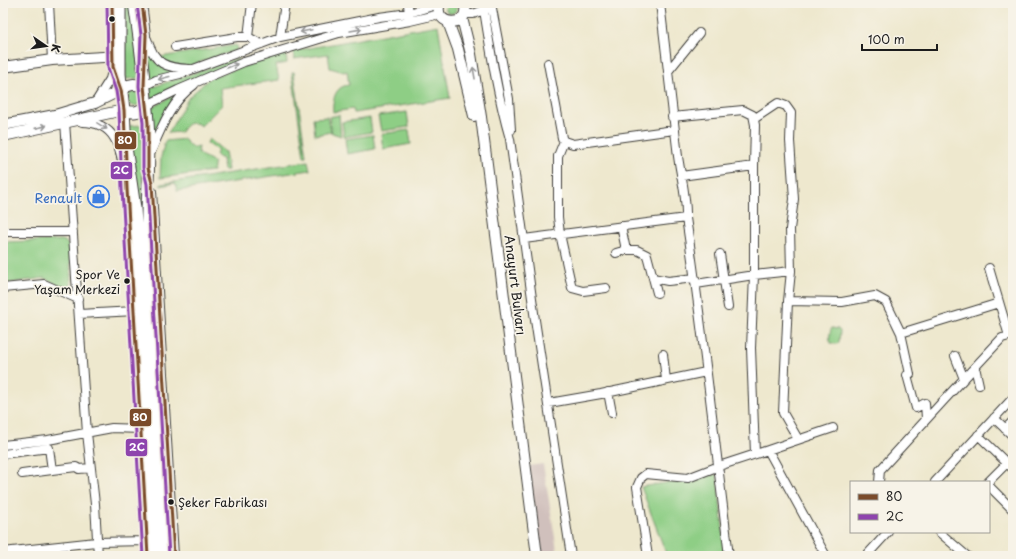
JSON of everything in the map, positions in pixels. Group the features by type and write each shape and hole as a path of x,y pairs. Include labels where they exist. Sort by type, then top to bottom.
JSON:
{"highway":[{"path":"120,3 116,56 124,110 126,189"},
{"path":"134,3 144,70 144,86 148,123 146,203 147,233 166,556"},
{"path":"121,90 129,84 144,86"},
{"path":"124,110 132,113 146,107"},
{"path":"126,147 135,208 155,556"}],"main road":[{"name":"Anayurt Bulvarı","path":"464,3 466,8 463,16 471,54 481,117 537,556"},
{"path":"440,7 442,17 448,22 455,22 463,16"},
{"name":"Anayurt Bulvarı","path":"448,22 465,72 481,148 532,556"},
{"path":"3,67 52,60 116,56"},
{"path":"3,125 55,115 95,103 121,90"},
{"path":"3,136 124,110"}],"street":[{"path":"48,3 52,60"},
{"path":"95,103 110,79 116,56 112,3"},
{"path":"142,3 146,35 151,51 168,67 193,69"},
{"path":"248,37 252,3"},
{"path":"280,37 285,3"},
{"path":"408,3 410,21"},
{"path":"660,3 669,70 672,117 686,207 686,218 719,466 729,556"},
{"path":"463,16 484,10 491,5 509,99 511,121 510,139"},
{"path":"144,86 156,80 180,74 280,37 379,17 440,7"},
{"path":"146,107 153,102 206,77 244,62 345,32 410,21 440,7"},
{"path":"484,10 494,69 510,139 535,320 572,556"},
{"path":"669,70 700,33"},
{"path":"144,70 146,35"},
{"path":"175,47 237,37 248,37 261,44"},
{"path":"548,63 562,138 564,141 558,156 560,234 572,288 583,291 606,288"},
{"path":"113,67 121,90"},
{"path":"148,144 169,106 180,93 206,77"},
{"path":"174,556 152,183 148,163 168,114 189,88"},
{"path":"754,119 778,104 786,106 791,113 790,141 794,198 790,229 790,271 783,413 798,439"},
{"path":"672,117 743,110 753,115 754,119 754,275 751,348 755,454"},
{"path":"98,556 95,504 87,433 65,122 96,122 105,127 112,133 122,160 126,189 148,556"},
{"path":"564,141 573,144 674,130"},
{"path":"681,176 754,166"},
{"path":"524,239 686,218"},
{"path":"621,226 626,250"},
{"path":"3,232 73,232"},
{"path":"616,253 626,250 637,250 647,255 657,293"},
{"path":"720,254 728,307"},
{"path":"879,481 880,470 926,419 1002,338 1011,335 989,268"},
{"path":"653,278 668,281 724,281 754,275 790,271"},
{"path":"3,288 44,284 78,299"},
{"path":"788,300 842,302 876,296 886,302 900,333 910,374 907,375 916,408 925,403 926,419"},
{"path":"900,333 1000,303"},
{"path":"78,314 134,311"},
{"path":"663,354 666,380"},
{"path":"955,356 964,379"},
{"path":"975,367 979,385"},
{"path":"548,403 706,372"},
{"path":"608,392 612,413"},
{"path":"935,481 1013,398"},
{"path":"994,418 1013,436"},
{"path":"1005,429 1013,421"},
{"path":"3,445 48,440 112,428 141,428"},
{"path":"645,555 637,487 641,478 646,474 688,478 719,466 833,428"},
{"path":"978,435 1010,466 989,481"},
{"path":"3,454 49,448 52,470"},
{"path":"768,450 826,556"},
{"path":"22,474 76,467 79,469 90,468"},
{"path":"990,487 1013,510"},
{"path":"866,556 887,533"},
{"path":"940,533 966,556"},
{"path":"3,552 96,542 148,541"}],"shaded area":[{"path":"543,464 558,556 541,556 528,466"}],"green space":[{"path":"451,2 455,4 457,8 455,12 451,14 447,12 445,8 447,4"},
{"path":"125,3 131,3 140,78 126,79"},
{"path":"438,25 450,98 354,113 353,109 333,112 335,94 340,88 349,85 347,71 344,72 330,68 328,54 294,59 293,51"},
{"path":"236,45 237,50 188,66 174,67 160,57"},
{"path":"145,47 158,64 166,69 177,72 150,82"},
{"path":"286,53 287,63 276,65 279,80 220,88 222,105 201,126 195,123 190,123 185,126 181,132 168,133 189,97 211,77"},
{"path":"238,58 239,60 151,100 150,88"},
{"path":"292,72 294,72 306,156 304,157"},
{"path":"186,89 165,111 152,136 151,108"},
{"path":"131,92 137,92 141,96 141,102 137,106 131,106 127,102 127,96"},
{"path":"407,112 409,127 381,131 378,116"},
{"path":"339,115 341,136 332,133 329,117"},
{"path":"327,117 331,132 315,135 313,118"},
{"path":"370,118 372,132 344,137 342,122"},
{"path":"143,125 143,229 141,230 128,126"},
{"path":"409,130 411,144 383,149 381,134"},
{"path":"373,135 375,149 347,154 345,139"},
{"path":"185,139 188,145 194,148 199,147 198,152 214,163 213,171 160,178 161,157 165,141"},
{"path":"209,139 225,152 228,170 224,170 222,158 219,158 216,154 218,151 207,143"},
{"path":"308,161 310,170 177,191 175,183 161,186 161,184"},
{"path":"65,241 70,247 71,289 68,290 44,278 3,284 3,242"},
{"path":"832,328 840,331 839,342 837,344 830,342"},
{"path":"717,474 726,556 667,556 641,487"}],"transit line":[{"name":"2C","path":"107,3 108,68 116,91 119,111 122,189 143,556"},
{"name":"80","path":"112,3 113,67 121,90 124,110 127,189 148,556"},
{"name":"80","path":"142,3 146,35 144,86 148,123 148,168 152,183 174,556"},
{"name":"2C","path":"137,4 141,35 139,86 143,123 143,168 147,184 169,556"}],"place":[{"name":"Renault","path":"98,197"},
{"name":"Spor Ve Yaşam Merkezi","path":"127,281"},
{"name":"Şeker Fabrikası","path":"171,502"}]}
